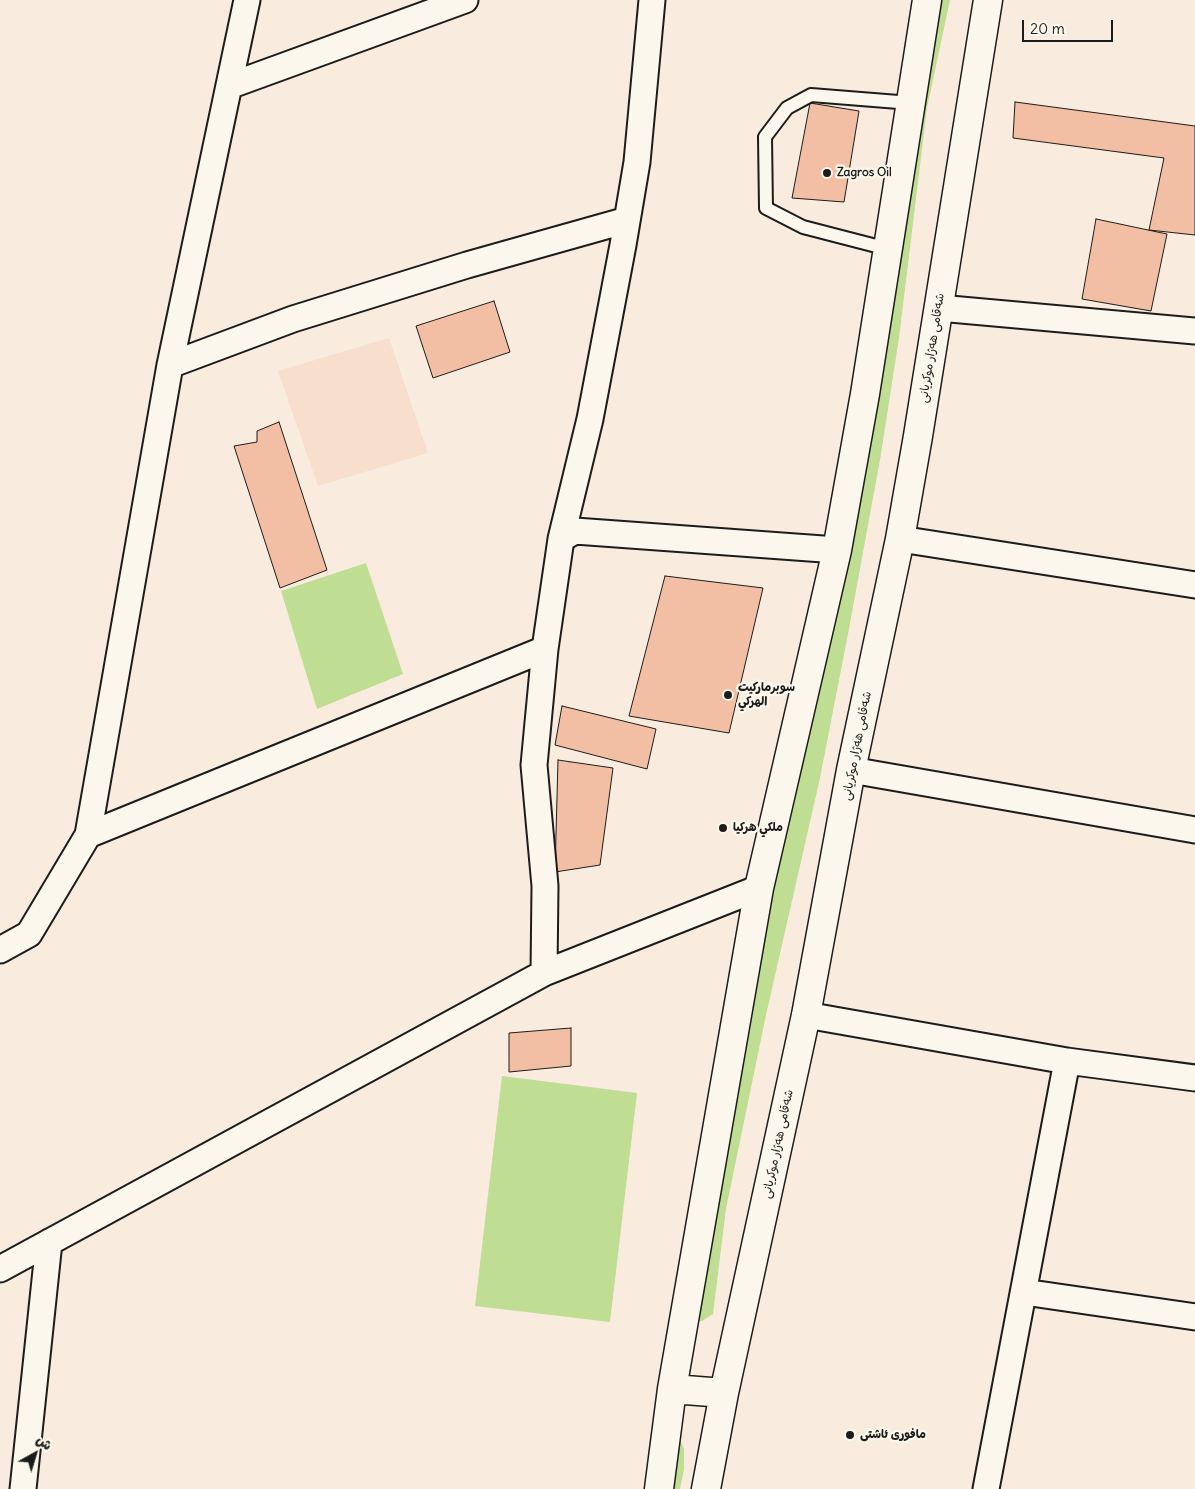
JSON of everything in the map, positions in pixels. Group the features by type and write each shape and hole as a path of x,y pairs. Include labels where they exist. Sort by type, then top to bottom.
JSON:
{"highway":[{"path":"659,1489 672,1389 759,888 837,550 865,394 927,0"},
{"name":"شەقامی ھەژار موکریانی","path":"706,1489 724,1393 806,1015 851,770 900,539 988,0"},
{"path":"672,1389 724,1393"}],"street":[{"path":"0,950 29,934 88,835 170,365 247,0"},
{"path":"229,86 465,0"},
{"path":"544,973 545,886 534,765 545,649 561,539 590,419 637,162 652,0"},
{"path":"170,365 293,319 467,265 627,220"},
{"path":"939,308 1195,332"},
{"path":"561,539 575,530 837,550"},
{"path":"900,539 1195,585"},
{"path":"88,835 545,649"},
{"path":"851,770 1195,830"},
{"path":"0,1269 544,973 759,888"},
{"path":"806,1015 1068,1061 1195,1078"},
{"path":"986,1489 1068,1061"},
{"path":"22,1489 49,1242"},
{"path":"1024,1292 1195,1317"}],"lane":[{"path":"888,249 803,227 766,208 765,137 787,108 811,95 910,103"}],"shaded area":[{"path":"389,338 428,453 318,486 278,371"}],"green space":[{"path":"927,0 950,0 927,108 899,338 880,460 820,778 766,1015 726,1209 713,1314 702,1321 692,1320"},
{"path":"366,563 403,674 317,709 281,591"},
{"path":"502,1076 637,1093 610,1322 475,1306"},
{"path":"671,1435 680,1439 684,1449 684,1469 680,1489 652,1489"}],"building":[{"path":"1015,102 1195,126 1195,235 1149,230 1164,158 1013,138"},
{"path":"810,103 859,111 844,202 792,198"},
{"path":"1096,219 1167,234 1151,311 1082,299"},
{"path":"494,301 510,352 433,378 416,326"},
{"path":"279,422 327,570 280,588 234,446 257,442 257,431"},
{"path":"665,576 763,588 729,733 629,716"},
{"path":"562,706 656,729 647,769 555,745"},
{"path":"558,760 613,768 600,865 555,872"},
{"path":"571,1028 571,1066 509,1072 509,1033"}],"place":[{"name":"Zagros Oil","path":"827,173"},
{"name":"سوبرماركيت الهركي","path":"728,695"},
{"name":"ملكي هركيا","path":"723,828"},
{"name":"مافوری ئاشتی","path":"850,1435"}]}
